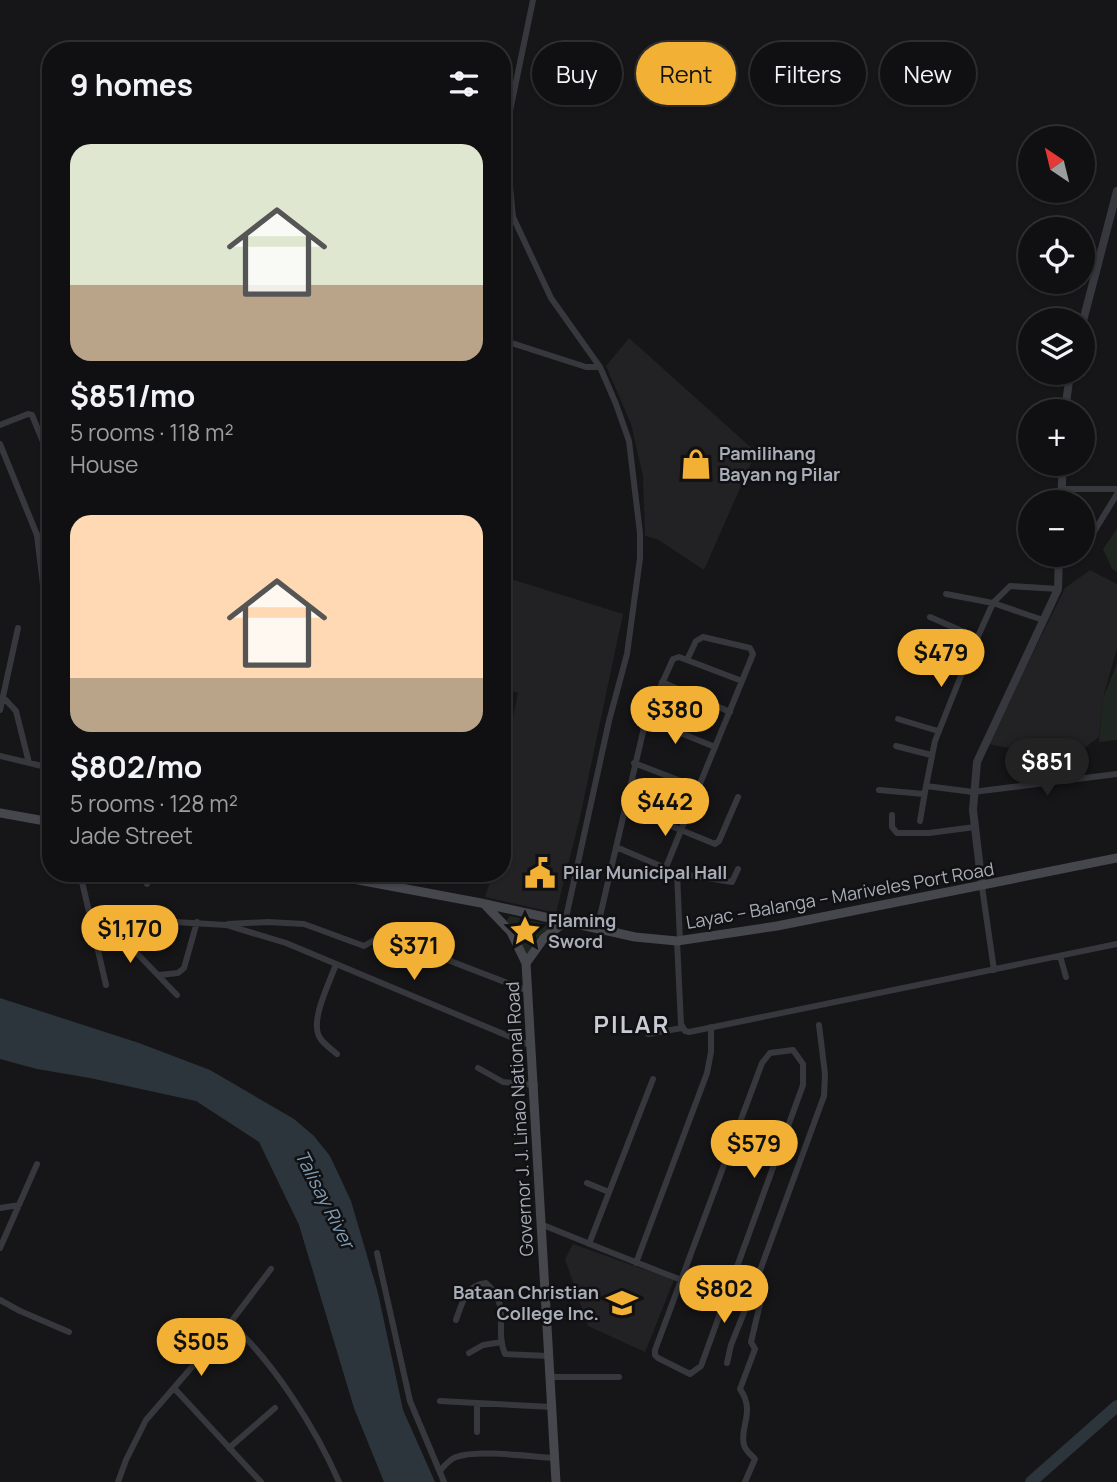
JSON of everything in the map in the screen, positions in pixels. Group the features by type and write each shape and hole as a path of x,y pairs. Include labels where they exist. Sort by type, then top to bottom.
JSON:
{"main road":[{"path":"0,813 42,820"},
{"name":"Layac – Balanga – Mariveles Port Road","path":"369,882 638,937 678,941 777,926 1117,859"},
{"name":"Governor J. J. Linao National Road","path":"481,903 503,922 516,940 526,963 556,1482"},
{"name":"Governor J. J. Linao National Road","path":"526,963 544,938 565,922"}],"street":[{"path":"511,106 533,0"},
{"path":"1086,308 1117,191"},
{"path":"511,196 513,217 551,298 600,367 616,404 629,441 640,533 640,558 627,654 609,721 565,922"},
{"path":"511,343 586,367 600,367"},
{"path":"0,425 28,414 33,415 42,438"},
{"path":"0,444 37,535 42,562"},
{"path":"1062,476 1061,489 1117,492 1095,530"},
{"path":"37,535 42,536"},
{"path":"994,970 975,827 974,774 981,752 1058,589 1059,567"},
{"path":"920,821 931,755 938,731 993,603 1010,586 1058,589"},
{"path":"946,594 993,603 1043,620"},
{"path":"930,617 978,638"},
{"path":"0,710 18,628"},
{"path":"666,867 754,653 750,648 703,637 696,640 687,660"},
{"path":"921,650 966,663"},
{"path":"597,929 646,719 662,681 676,657 742,681"},
{"path":"662,681 730,712"},
{"path":"3,697 16,711 29,763"},
{"path":"646,719 715,747"},
{"path":"898,719 938,731"},
{"path":"896,746 931,755"},
{"path":"0,756 42,766"},
{"path":"634,763 699,788"},
{"path":"926,786 973,792 1117,774"},
{"path":"878,790 924,794"},
{"path":"625,807 715,844 719,841 738,797"},
{"path":"892,815 892,827 897,833 929,833 975,827"},
{"path":"616,847 677,873 685,872 729,882 734,881 738,869"},
{"path":"677,873 682,1028"},
{"path":"82,882 106,985"},
{"path":"401,888 403,882"},
{"path":"90,917 226,925 268,922 304,925 364,946 383,934 528,991"},
{"path":"103,918 177,995"},
{"path":"159,975 180,973 184,968 197,922"},
{"path":"226,925 286,943 532,1046"},
{"path":"648,1034 682,1028 689,1032 1117,944"},
{"path":"1060,956 1066,977"},
{"path":"336,964 316,1025 320,1038 337,1054"},
{"path":"727,1363 731,1345 824,1096 825,1074 819,1025"},
{"path":"636,1263 707,1073 711,1052 711,1027"},
{"path":"793,1050 803,1064 803,1085 701,1366 690,1374 655,1355 682,1280 765,1057 779,1051 793,1050"},
{"path":"478,1068 503,1082 535,1085"},
{"path":"589,1244 653,1079"},
{"path":"0,1248 37,1164"},
{"path":"587,1183 609,1192"},
{"path":"0,1208 19,1205"},
{"path":"543,1225 726,1297"},
{"path":"377,1253 410,1401 444,1482"},
{"path":"118,1482 146,1420 230,1323 271,1269"},
{"path":"456,1320 464,1296 478,1284 486,1283 500,1302 505,1354 549,1356"},
{"path":"745,1482 755,1459 744,1445 747,1416 745,1397 740,1389 755,1349 751,1342 760,1304 751,1295"},
{"path":"0,1300 29,1316 69,1332"},
{"path":"230,1323 251,1343 276,1374 323,1450 339,1482"},
{"path":"469,1353 483,1345 502,1342"},
{"path":"550,1377 620,1377"},
{"path":"174,1388 261,1482"},
{"path":"440,1401 551,1407"},
{"path":"477,1403 477,1432"},
{"path":"229,1448 275,1408"},
{"path":"439,1471 452,1459 463,1455 555,1458"}],"shaded area":[{"name":"Pamilihang Bayan ng Pilar","path":"629,338 756,452 704,570 657,539 645,536 643,476 631,424 606,366"},
{"path":"1117,529 1117,572 1112,569 1103,549"},
{"path":"1090,570 1117,584 1117,648 1103,698 1099,737 1086,747 1038,745 1020,750 988,744 1065,588"},
{"path":"511,579 623,614 580,817 556,913 485,897 490,882 511,882 511,725 518,693 511,691"},
{"path":"1117,664 1117,740 1099,742 1103,698"},
{"path":"510,916 555,926 535,940 527,957 507,920"},
{"name":"Bataan Christian College Inc.","path":"573,1244 674,1280 645,1352 588,1326 565,1259"}],"water":[{"name":"Talisay River","path":"0,998 139,1043 210,1070 294,1119 314,1136 330,1156 351,1201 378,1293 403,1410 435,1482 384,1482 354,1408 299,1225 259,1142 196,1101 0,1059"}],"waterway":[{"path":"1031,1482 1117,1406"}],"place":[{"name":"Pamilihang Bayan ng Pilar","path":"696,464"},
{"name":"Pilar Municipal Hall","path":"540,873"},
{"name":"Flaming Sword","path":"525,931"},
{"name":"Bataan Christian College Inc.","path":"622,1303"}],"district":[{"name":"PILAR","path":"632,1025"}]}
